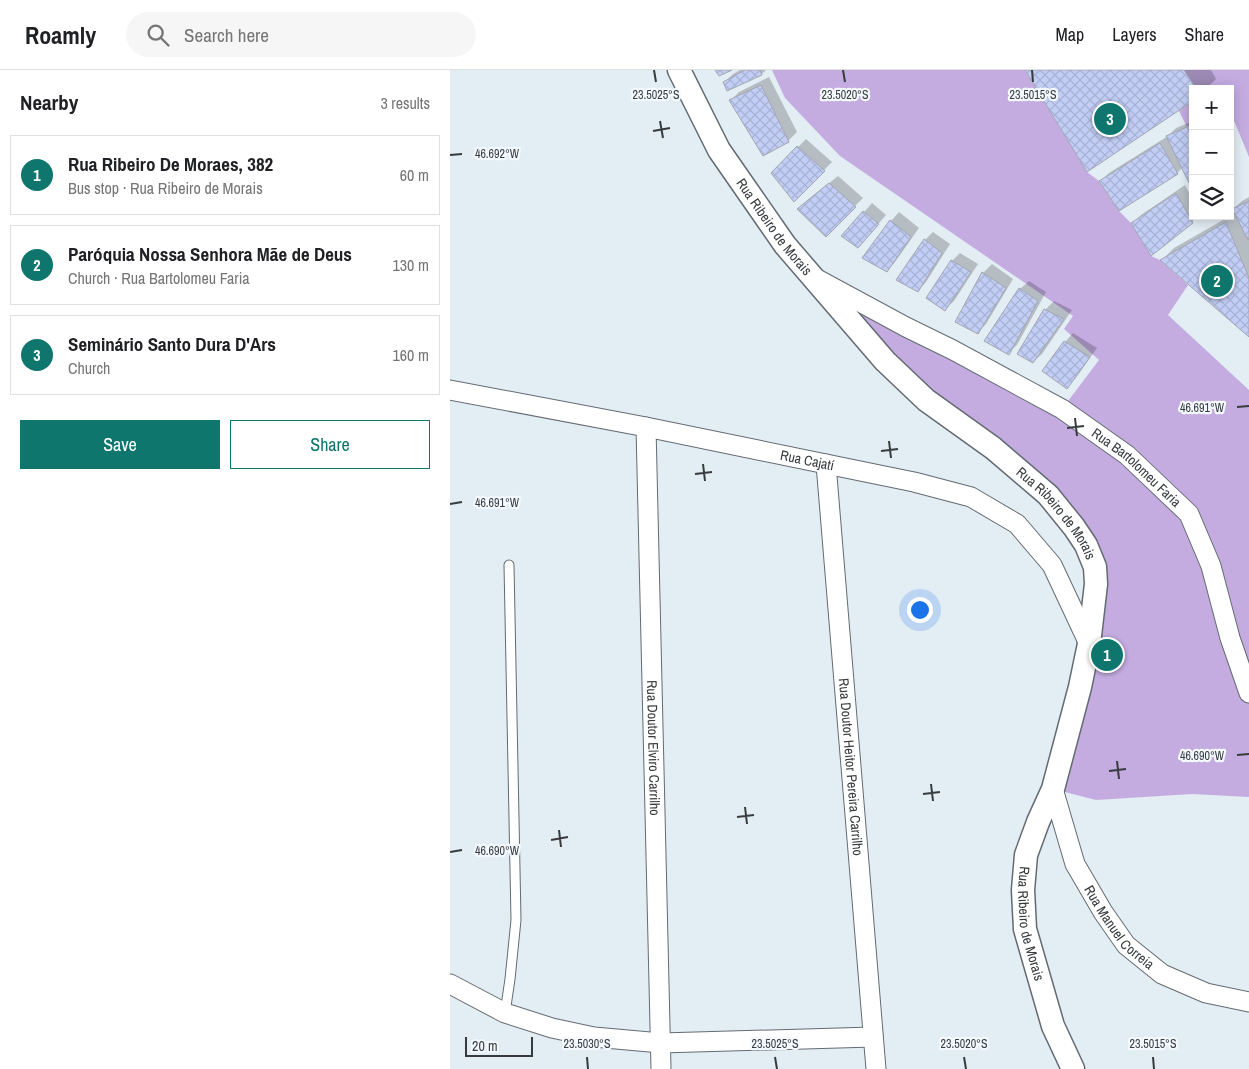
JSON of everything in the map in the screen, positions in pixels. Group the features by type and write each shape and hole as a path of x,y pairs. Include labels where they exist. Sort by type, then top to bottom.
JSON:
{"street":[{"name":"Rua Ribeiro de Morais","path":"679,70 719,150 785,245 885,361 926,400 993,448 1048,495 1086,545 1095,567 1096,584 1089,644 1080,687 1053,789 1026,855 1023,890 1026,929 1053,1026 1073,1069"},
{"name":"Rua Bartolomeu Faria","path":"811,276 1062,409 1127,455 1189,514 1211,566 1230,638 1249,692"},
{"name":"Rua Cajatí","path":"450,390 914,482 971,497 1017,524 1052,565 1089,644"},
{"name":"Rua Doutor Elviro Carrilho","path":"646,428 661,1069"},
{"name":"Rua Doutor Heitor Pereira Carrilho","path":"826,464 876,1069"},
{"name":"Rua Manuel Correia","path":"1053,789 1075,864 1103,912 1126,945 1162,974 1206,993 1249,1002"},
{"path":"450,984 504,1013 552,1028 594,1037 661,1043 873,1037"}],"lane":[{"path":"504,1013 510,979 516,920 509,566"}],"shaded area":[{"path":"772,70 1025,70 1087,172 1099,181 1119,211 1131,223 1151,256 1160,260 1188,285 1168,315 1249,390 1249,797 1192,794 1096,800 1053,789 1095,567 993,448 811,276 1062,409 1099,360 1064,329 1073,316 840,156 785,98"},
{"path":"1184,70 1249,70 1249,157 1234,121 1234,85 1193,85"},
{"path":"1189,104 1189,126 1187,127 1179,111"}],"building":[{"path":"715,70 732,70 719,76"},
{"path":"745,70 760,70 762,75 727,91 723,82"},
{"path":"1025,70 1184,70 1193,85 1189,85 1189,104 1087,172"},
{"path":"761,85 789,142 763,156 729,100"},
{"path":"1187,127 1189,131 1189,183 1166,136"},
{"path":"1160,143 1178,174 1119,211 1099,181"},
{"path":"797,146 825,171 794,202 771,173"},
{"path":"829,183 856,207 826,237 797,209"},
{"path":"1176,193 1189,216 1189,220 1193,223 1151,256 1131,223"},
{"path":"1249,201 1248,240 1234,213 1234,208"},
{"path":"863,211 879,224 858,248 841,236"},
{"path":"890,220 911,237 887,272 862,258"},
{"path":"1226,222 1249,278 1249,337 1160,260"},
{"path":"924,239 942,253 918,292 896,280"},
{"path":"951,260 971,272 945,311 926,298"},
{"path":"982,272 1006,288 978,334 955,322"},
{"path":"1019,288 1038,301 1009,355 984,341"},
{"path":"1044,309 1064,319 1033,363 1017,354"},
{"path":"1064,341 1090,357 1067,389 1042,371"}],"place":[{"name":"Seminário Santo Dura D'Ars","path":"1110,119"},
{"name":"Paróquia Nossa Senhora Mãe de Deus","path":"1217,281"},
{"name":"Rua Ribeiro De Moraes, 382","path":"1107,655"}]}
